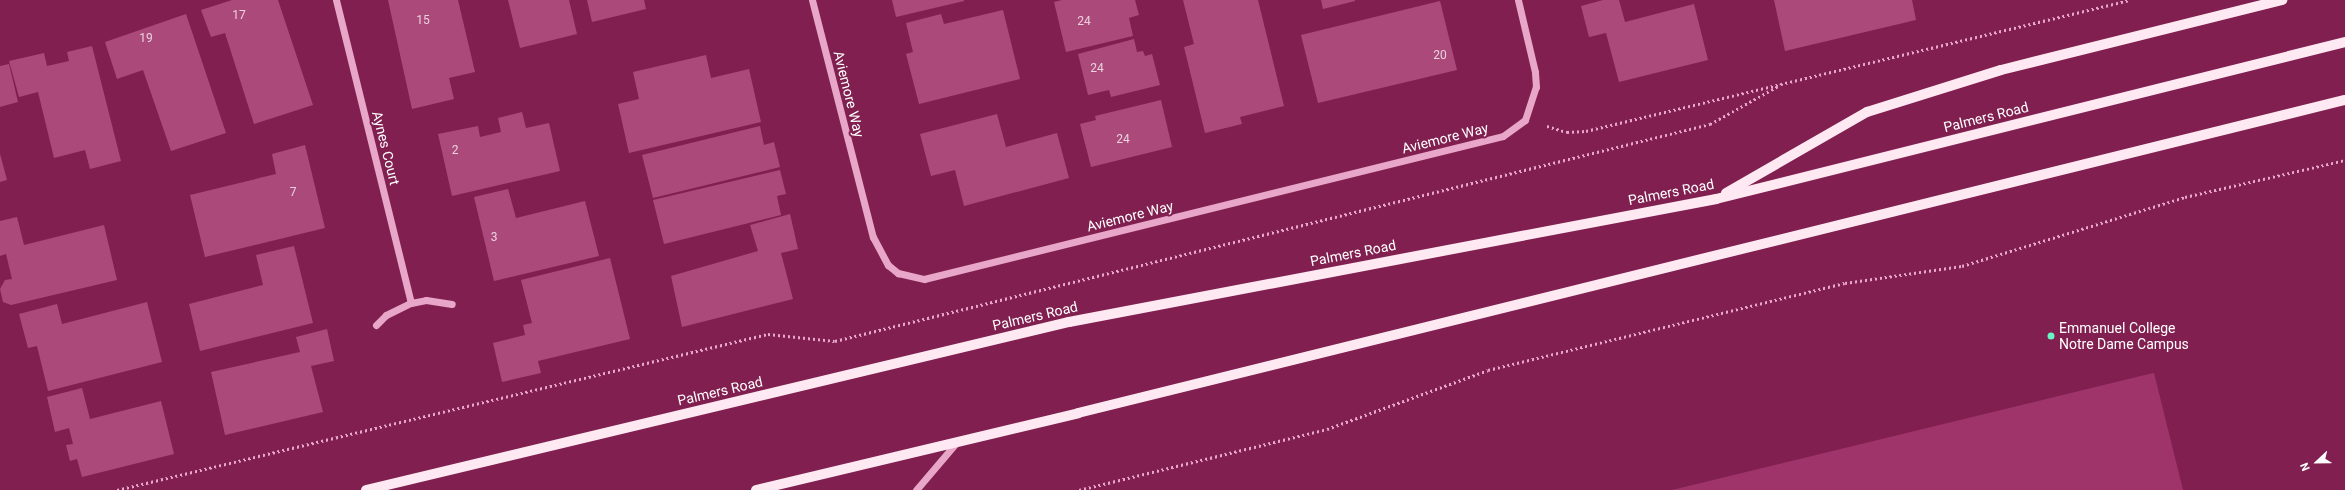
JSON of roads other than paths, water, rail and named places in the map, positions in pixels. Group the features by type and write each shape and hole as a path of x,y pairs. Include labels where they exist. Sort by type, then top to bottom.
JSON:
{"main road":[{"path":"1716,198 1867,112 2001,70 2282,0"},
{"name":"Palmers Road","path":"366,490 1069,322 1716,198 2345,42"},
{"path":"756,490 779,488 2345,100"}],"street":[{"name":"Aynes Court","path":"336,0 411,303"},
{"name":"Aviemore Way","path":"812,0 873,237 888,265 898,273 911,278 945,275 1503,136 1525,120 1533,102 1535,72 1518,0"},
{"path":"376,324 386,315 411,303 426,300 452,304"},
{"path":"916,490 956,443"}],"place":[{"name":"Emmanuel College Notre Dame Campus","path":"2051,336"}]}
